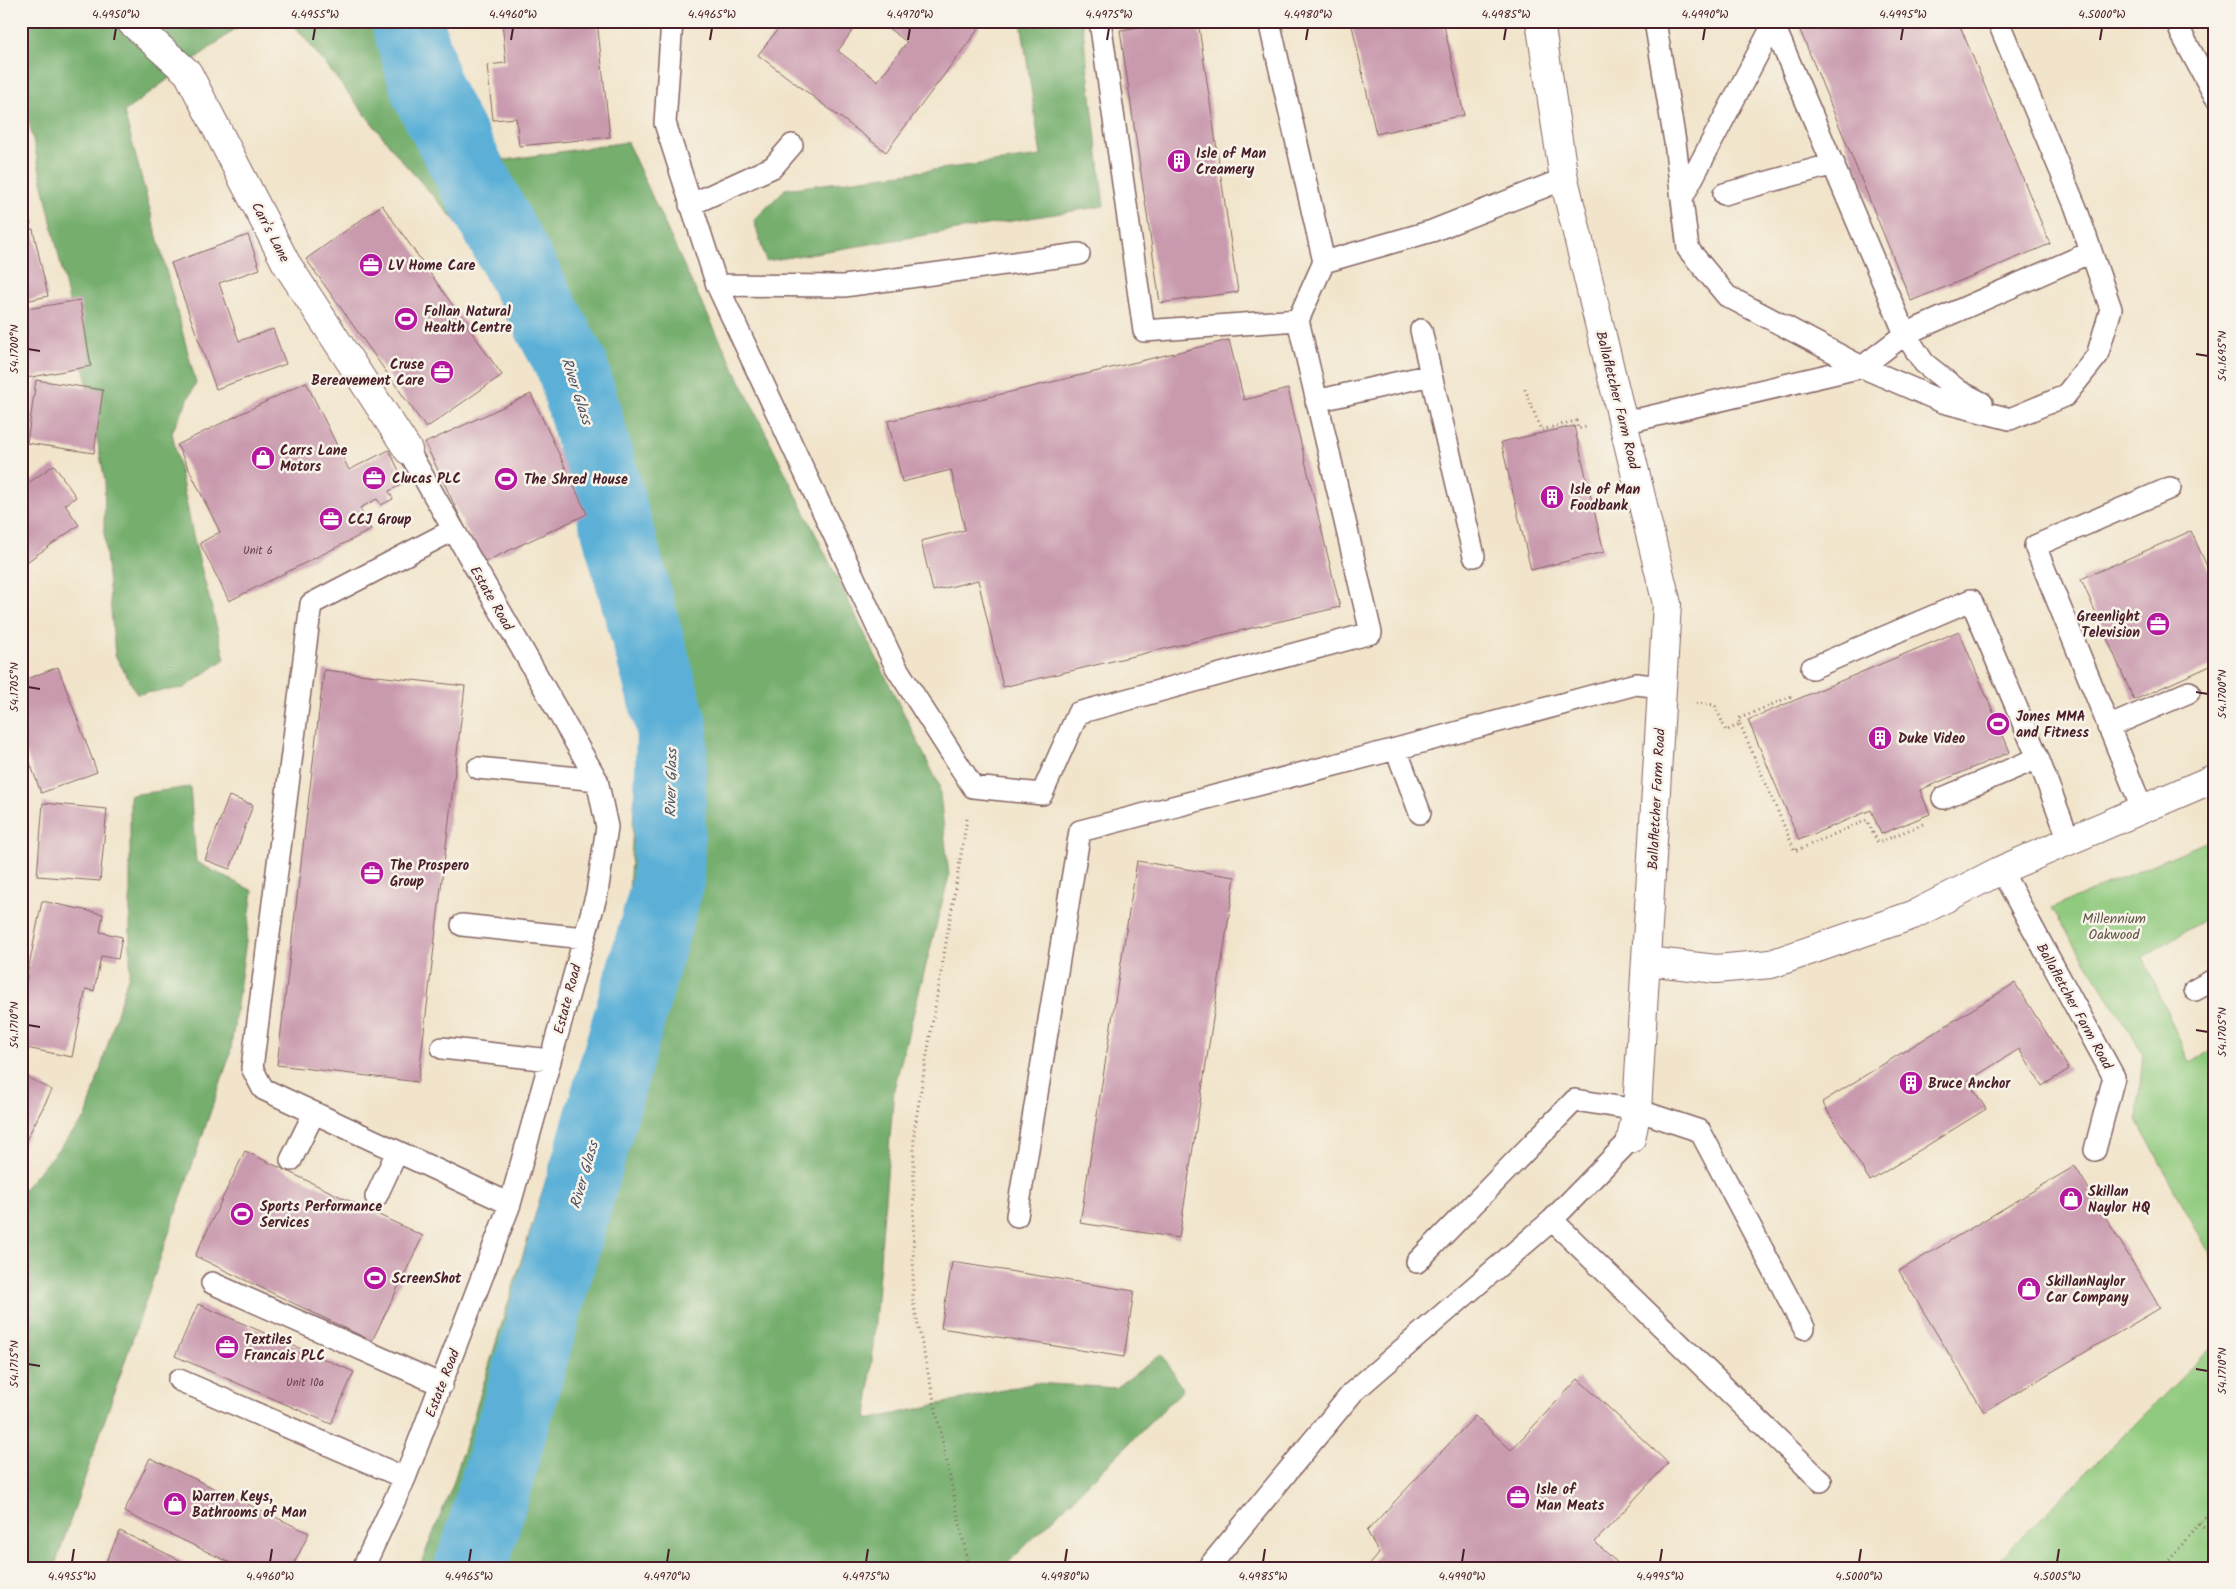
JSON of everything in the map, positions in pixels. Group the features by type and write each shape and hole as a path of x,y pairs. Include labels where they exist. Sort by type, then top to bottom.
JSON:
{"street":[{"name":"Carr's Lane","path":"130,21 188,73 286,263 408,450"},
{"name":"Ballafletcher Farm Road","path":"1540,21 1564,179 1667,604 1637,1110 1631,1139"},
{"path":"1646,961 1716,969 1771,964 1913,915 2001,870 2215,778"}],"lane":[{"path":"672,21 665,123 717,284 896,667 973,787 1042,794 1078,713 1371,633 1298,320 1324,262 1269,21"},
{"path":"1100,21 1144,330 1298,320"},
{"path":"1655,21 1688,249 1727,296 1862,367 1943,402 2010,419 2065,396 2097,356 2111,309 2076,208 1998,21"},
{"path":"2178,21 2181,33 2215,96"},
{"path":"1682,198 1772,23"},
{"path":"1772,23 1834,164 1905,334 1924,363 1959,391 2010,419"},
{"path":"690,205 773,167 792,145"},
{"path":"1724,194 1834,164"},
{"path":"1324,262 1432,231 1564,179"},
{"path":"1623,423 1862,367 1905,334 2091,252"},
{"path":"717,284 844,286 1079,254"},
{"path":"1421,330 1474,556"},
{"path":"1316,401 1431,375"},
{"name":"Estate Road","path":"363,1568 405,1478 510,1204 597,893 608,827 597,780 408,450"},
{"path":"2142,808 2035,546 2170,488"},
{"path":"453,530 311,604 252,1068 262,1089 510,1204"},
{"path":"1812,668 1971,600 2038,758 2069,840"},
{"path":"1017,1216 1080,831 1396,750 1636,684 1662,687"},
{"path":"2108,727 2189,692"},
{"path":"1396,750 1420,813"},
{"path":"1943,798 2038,758"},
{"path":"478,768 597,780"},
{"name":"Ballafletcher Farm Road","path":"2001,870 2114,1077 2095,1150"},
{"path":"462,925 584,938"},
{"path":"2195,990 2215,980"},
{"path":"442,1048 550,1060"},
{"path":"1417,1262 1574,1100 1637,1110 1700,1130 1804,1328"},
{"path":"291,1160 314,1113"},
{"path":"1208,1568 1353,1392 1552,1220 1631,1139"},
{"path":"376,1197 397,1152"},
{"path":"1552,1220 1821,1481"},
{"path":"212,1283 442,1385"},
{"path":"180,1380 405,1478"}],"path":[{"path":"1525,390 1541,430 1576,420 1578,429 1581,428"},
{"path":"1812,668 1798,693 1738,719 1795,851 1868,820 1878,843 1934,820 1943,798"},
{"path":"1697,703 1715,705 1726,730 1740,724"},
{"path":"969,1568 913,1301 914,1131 973,787"},
{"path":"2163,1568 2215,1504"},
{"path":"2199,1524 2215,1537"}],"green space":[{"path":"21,21 246,21 124,112 196,383 172,432 194,540 225,659 184,688 137,694 115,655 104,530 105,482 86,378 21,86"},
{"path":"291,21 429,21 468,118 505,160 627,142 691,281 939,785 949,876 894,1089 867,1420 1035,1383 1116,1388 1162,1354 1183,1390 1003,1568 419,1568 452,1487 628,911 640,704 547,324 402,161"},
{"path":"1021,21 1082,21 1104,206 766,261 754,220 785,189 1041,156"},
{"path":"190,787 196,862 253,891 230,1055 54,1568 21,1568 21,1192 86,1117 130,970 130,795"},
{"name":"Millennium Oakwood","path":"2215,838 2215,913 2143,957 2189,1062 2215,1049 2215,1279 2211,1256 2137,1120 2143,1053 2052,908"},
{"path":"2215,1344 2215,1568 1993,1568 2013,1546"}],"building":[{"path":"502,21 597,21 610,137 519,146 516,118 493,120 487,65 506,63"},
{"path":"784,21 859,21 838,51 878,81 907,42 879,21 972,21 980,27 886,152 758,55"},
{"name":"Isle of Man Creamery","path":"1178,21 1198,21 1238,292 1160,303 1120,30"},
{"path":"1351,21 1443,21 1464,115 1376,134"},
{"path":"1821,21 1958,21 2050,244 1911,301 1800,30"},
{"path":"21,192 31,224 21,226"},
{"path":"382,205 502,375 426,428 306,259"},
{"path":"33,229 48,296 21,302 21,231"},
{"path":"248,235 260,269 219,283 239,341 273,329 286,364 216,389 171,263"},
{"path":"80,300 91,366 21,379 21,310"},
{"path":"1229,340 1244,400 1288,389 1340,607 1003,687 978,580 933,591 921,541 965,530 951,470 902,482 888,421"},
{"path":"36,380 103,390 94,453 27,443"},
{"path":"306,382 349,470 389,450 405,483 389,491 393,499 381,505 377,499 360,508 371,530 229,601 200,543 220,532 177,445"},
{"name":"The Shred House","path":"531,394 587,514 482,563 425,443"},
{"name":"Isle of Man Foodbank","path":"1574,426 1604,552 1531,570 1501,442"},
{"path":"54,465 76,497 65,505 79,525 21,566 21,488"},
{"name":"Greenlight Television","path":"2191,531 2215,584 2215,664 2134,700 2081,579"},
{"name":"Duke Video","path":"1959,631 2010,752 1920,790 1930,814 1881,834 1871,810 1799,840 1748,720"},
{"path":"58,667 97,772 41,793 21,738 21,681"},
{"name":"The Prospero Group","path":"324,670 465,686 418,1082 277,1065"},
{"path":"229,796 253,805 230,869 205,860"},
{"path":"43,803 107,809 100,881 37,876"},
{"path":"1137,861 1235,877 1179,1238 1080,1223"},
{"path":"42,901 103,914 100,932 122,937 118,959 101,956 94,991 86,989 72,1057 21,1047 21,1006"},
{"name":"Bruce Anchor","path":"2015,983 2069,1069 2042,1086 2019,1049 1968,1081 1986,1109 1870,1181 1822,1102"},
{"path":"21,1074 52,1090 21,1150"},
{"path":"245,1151 423,1236 372,1341 195,1256"},
{"name":"SkillanNaylor Car Company","path":"2075,1166 2160,1308 1984,1412 1899,1271"},
{"path":"952,1262 1134,1291 1124,1357 941,1328"},
{"path":"198,1304 354,1372 331,1424 175,1356"},
{"name":"Isle of Man Meats","path":"1578,1379 1668,1463 1595,1542 1623,1568 1367,1568 1379,1554 1367,1531 1475,1416 1511,1450"},
{"path":"150,1458 309,1533 292,1568 241,1568 124,1512"},
{"path":"120,1531 196,1568 103,1568"}],"waterway":[{"name":"River Glass","path":"407,21 428,93 572,366 672,727 668,883 478,1546 470,1568"}],"place":[{"name":"Isle of Man Creamery","path":"1179,161"},
{"name":"LV Home Care","path":"371,265"},
{"name":"Follan Natural Health Centre","path":"406,319"},
{"name":"Cruse Bereavement Care","path":"442,372"},
{"name":"Carrs Lane Motors","path":"263,458"},
{"name":"Clucas PLC","path":"374,478"},
{"name":"The Shred House","path":"506,479"},
{"name":"Isle of Man Foodbank","path":"1552,497"},
{"name":"CCJ Group","path":"331,519"},
{"name":"Greenlight Television","path":"2158,624"},
{"name":"Jones MMA and Fitness","path":"1998,724"},
{"name":"Duke Video","path":"1880,738"},
{"name":"The Prospero Group","path":"372,873"},
{"name":"Bruce Anchor","path":"1911,1083"},
{"name":"Skillan Naylor HQ","path":"2071,1199"},
{"name":"Sports Performance Services","path":"242,1214"},
{"name":"ScreenShot","path":"375,1278"},
{"name":"SkillanNaylor Car Company","path":"2029,1289"},
{"name":"Textiles Francais PLC","path":"227,1347"},
{"name":"Isle of Man Meats","path":"1518,1497"},
{"name":"Warren Keys, Bathrooms of Man","path":"175,1504"}]}
